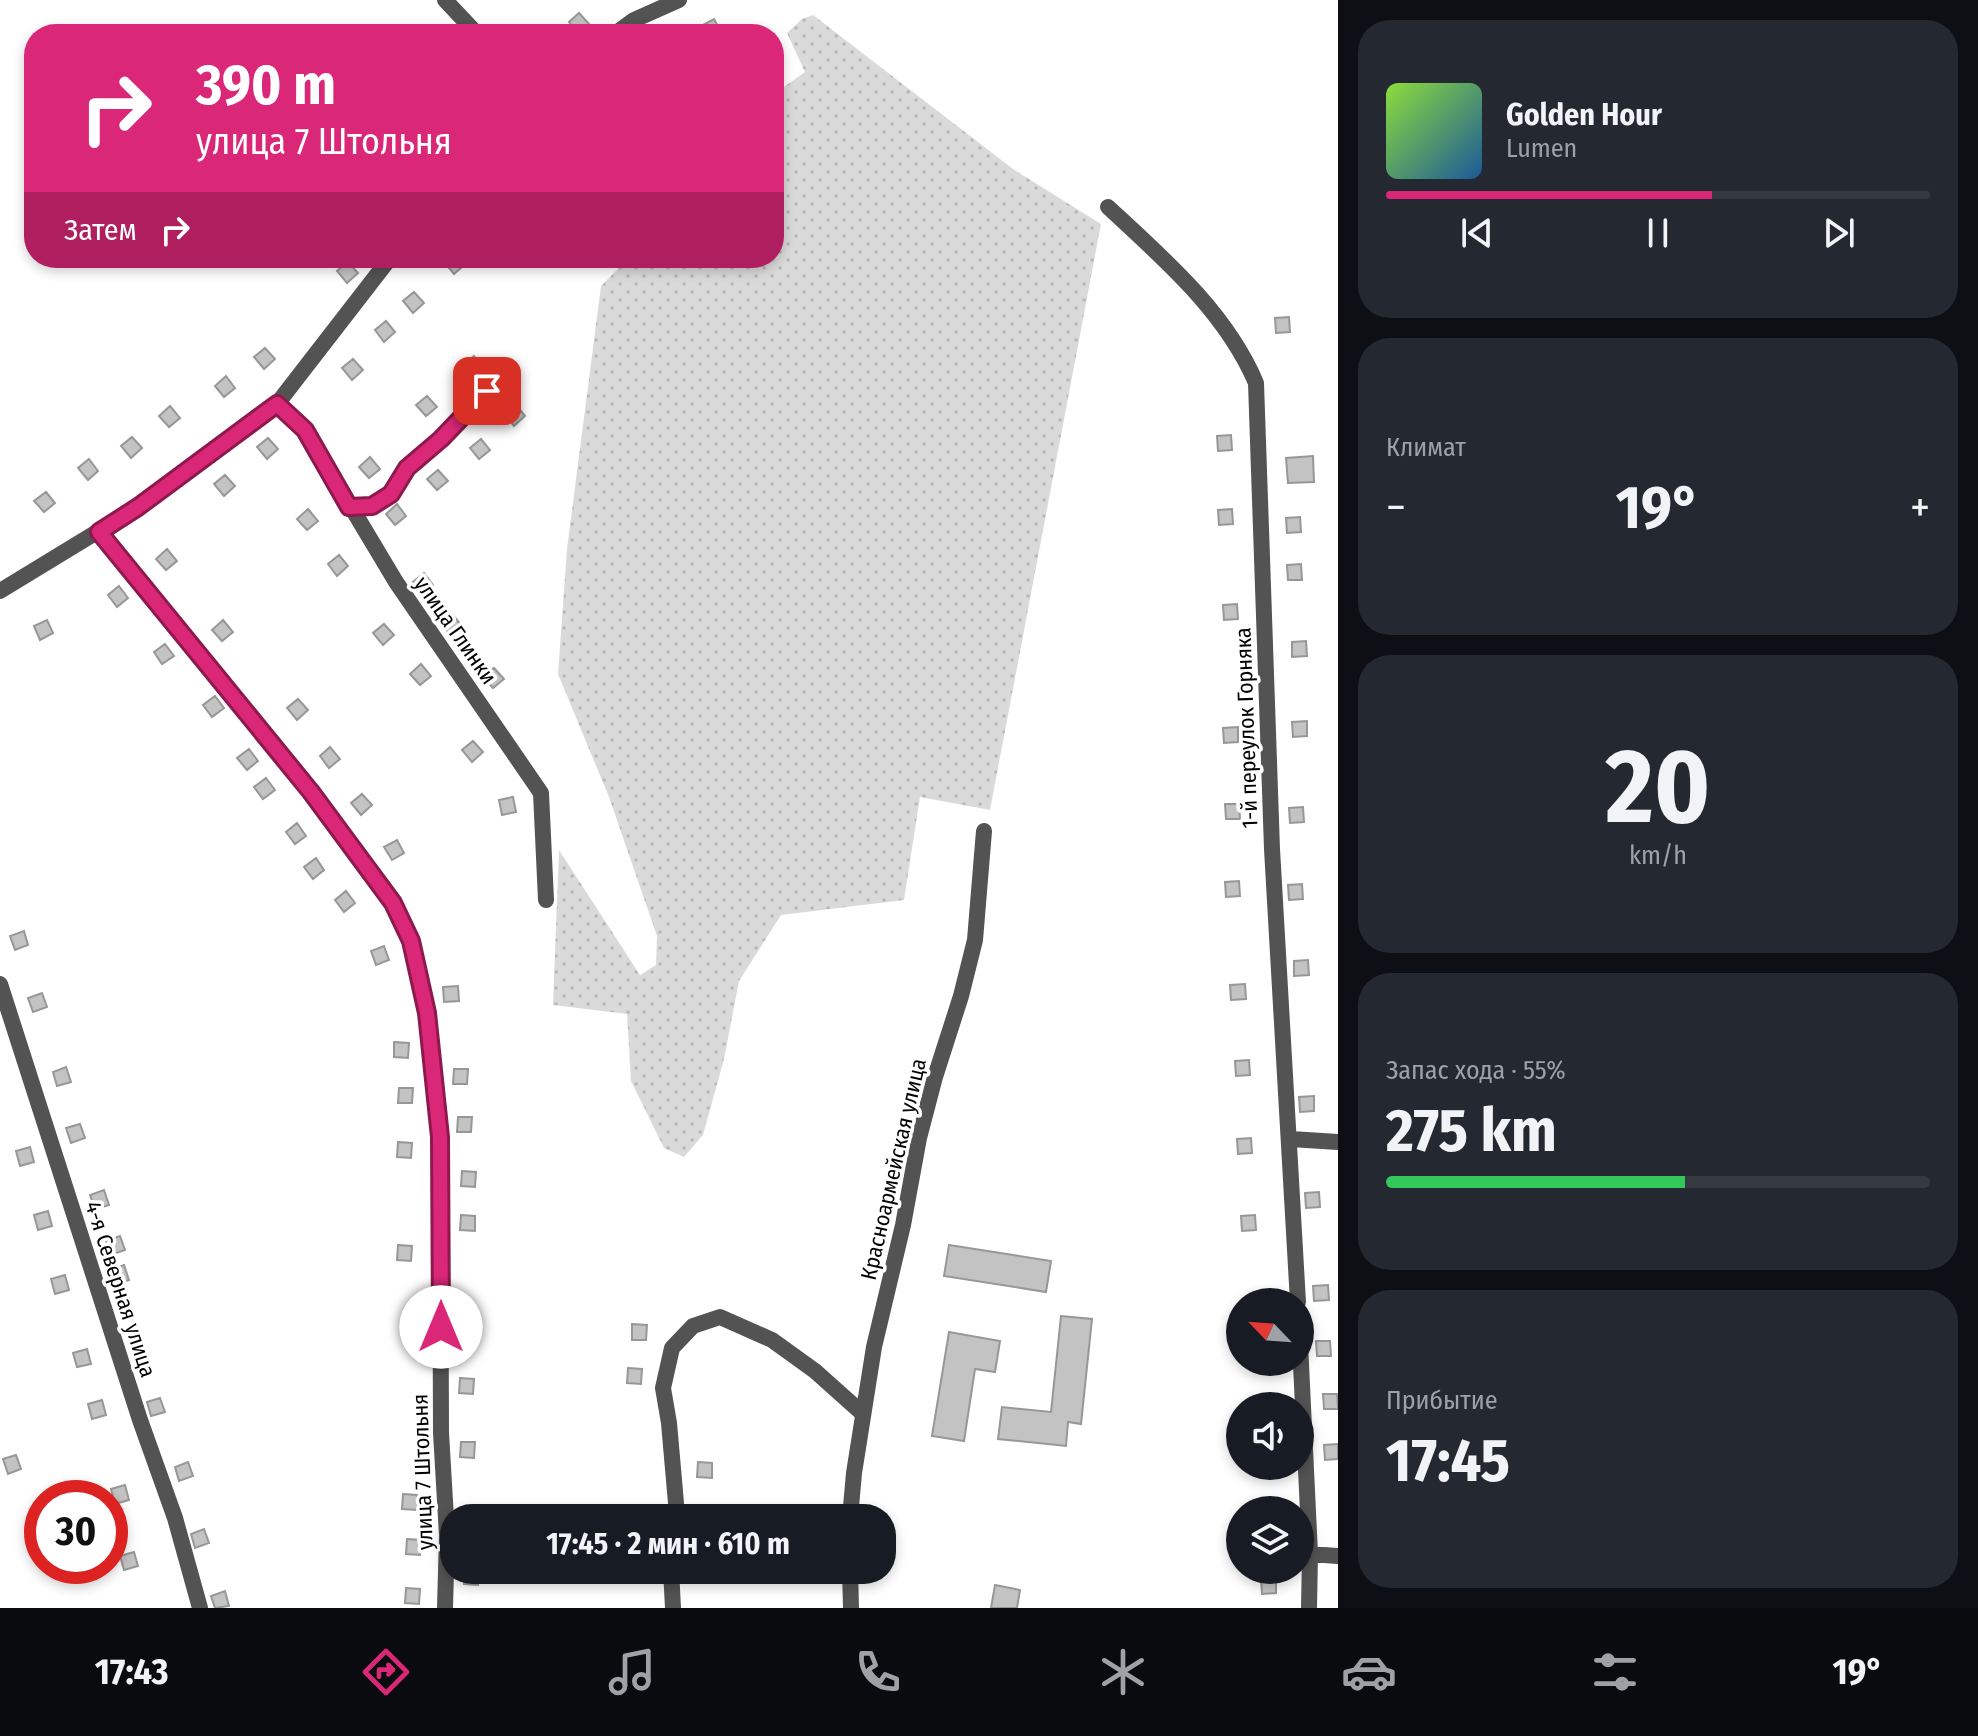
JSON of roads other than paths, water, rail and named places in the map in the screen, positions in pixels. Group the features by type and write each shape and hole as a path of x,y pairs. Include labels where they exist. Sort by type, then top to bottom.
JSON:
{"street":[{"path":"445,0 468,24"},
{"path":"629,24 679,0"},
{"name":"1-й переулок Горняка","path":"1108,207 1216,315 1244,354 1256,383 1272,849 1297,1288"},
{"path":"0,591 138,507 277,404 382,268"},
{"path":"349,507 372,506 391,494 407,468 441,439 487,391"},
{"name":"улица Глинки","path":"277,404 305,430 396,582 541,793 546,900"},
{"name":"улица 7 Штольня","path":"99,532 311,792 393,903 411,941 427,1013 440,1137 441,1433 447,1535 445,1608"},
{"name":"Красноармейская улица","path":"852,1504 862,1413 874,1347 903,1225 919,1138 975,940 984,831"},
{"name":"4-я Северная улица","path":"0,984 140,1420 175,1518 200,1608"},
{"path":"1291,1139 1338,1142"},
{"path":"674,1504 663,1388 672,1348 693,1326 720,1317 772,1340 815,1371 862,1413"},
{"path":"1302,1376 1307,1496"},
{"path":"1314,1554 1338,1556"},
{"path":"672,1584 673,1608"},
{"path":"850,1584 851,1608"},
{"path":"1309,1584 1309,1608"}]}
